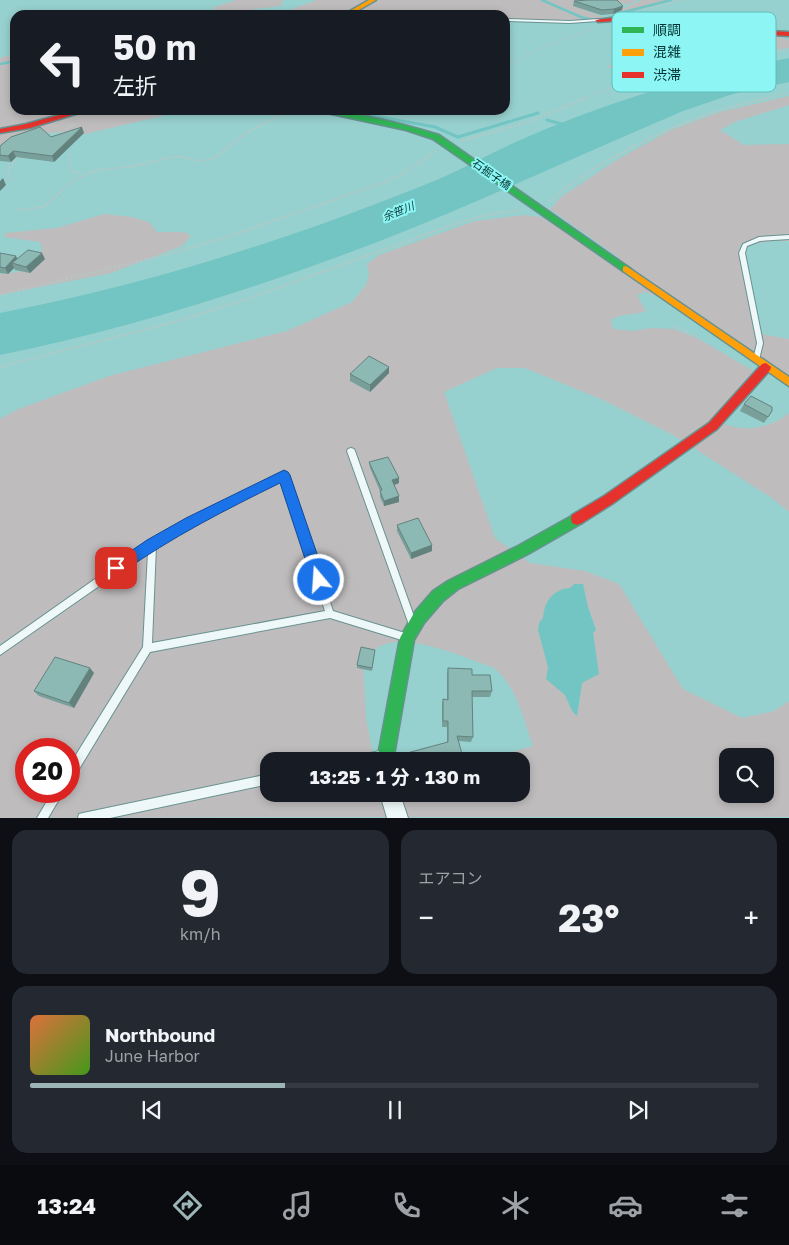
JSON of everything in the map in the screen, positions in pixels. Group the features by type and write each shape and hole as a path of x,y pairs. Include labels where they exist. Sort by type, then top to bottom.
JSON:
{"street":[{"path":"355,10 373,0"},
{"path":"603,20 612,19"},
{"path":"776,33 789,34"},
{"path":"0,131 67,115"},
{"name":"石掘子橋","path":"342,115 419,130 451,145 789,382"},
{"path":"386,752 407,638 418,618 438,596 453,585 523,550 608,500 713,426 766,367"},
{"path":"393,802 398,818"}],"lane":[{"path":"510,20 570,22 603,20"},
{"path":"756,360 760,344 742,253 745,245 759,239 789,237"},
{"path":"351,451 414,626"},
{"path":"0,651 152,544 284,475 330,614"},
{"path":"80,757 147,648 152,544"},
{"path":"147,648 330,614 407,638"},
{"path":"83,818 260,781"},
{"path":"42,818 51,803"}],"path":[{"path":"638,12 656,5 684,0"},
{"path":"510,64 543,47 605,24 603,20"},
{"path":"776,52 789,50"},
{"path":"0,295 150,259 227,238 385,182 404,173 436,151 528,122 612,86"},
{"path":"0,367 178,321 279,288 463,221 536,205 554,198 621,152 656,133 723,108 789,93"},
{"path":"52,139 78,121 80,115"},
{"path":"15,210 44,207 81,175 172,157 183,157 197,162 207,161 219,155 251,130 279,115"},
{"path":"10,181 8,168 24,153"},
{"path":"69,154 71,170 81,175"}],"shaded area":[{"path":"236,0 283,0 281,6 252,10 217,10 212,8"},
{"path":"317,0 637,0 628,5 595,3 575,6 605,18 570,21 510,20 510,10 292,9"},
{"path":"642,0 674,0 630,12 612,12 612,14 605,12 627,7"},
{"path":"776,36 789,40 789,48 776,50"},
{"path":"10,55 10,115 164,115 85,134 55,132 30,138 0,155 0,58"},
{"path":"789,96 789,105 735,122 720,130 744,145 789,144 789,241 739,246 755,333 789,339 789,379 677,302 644,292 637,295 646,311 620,316 611,320 613,329 633,331 651,328 674,329 699,339 757,373 715,419 733,427 753,428 772,423 789,413 789,512 772,498 675,436 603,400 525,368 497,368 444,392 495,538 530,563 585,571 619,584 683,689 742,718 774,711 789,701 789,817 405,817 397,802 530,802 530,752 513,752 533,746 514,693 502,675 494,668 435,648 403,642 389,643 377,648 363,661 366,718 372,752 260,752 260,802 385,802 391,817 0,818 0,419 16,410 109,376 287,331 352,302 366,285 369,273 367,264 379,255 475,221 525,215 541,217 589,246 621,259 550,209 561,197 618,159 671,130 720,112","holes":["583,584 588,607 596,629 593,633 595,648 589,678 582,683 579,694 580,704 572,711 565,695 557,687 548,667 539,623 565,589"]},
{"path":"104,214 132,217 149,222 157,232 184,232 191,236 182,246 111,273 0,295 0,274 25,269 33,262 42,249 40,242 4,237 5,233 57,228"}],"water":[{"path":"789,58 789,82 776,85 776,61"},
{"name":"余笹川","path":"651,92 742,92 683,111 418,226 287,275 144,320 48,345 0,355 0,313 112,288 223,257 278,239 439,179 518,141 584,114"},
{"path":"574,584 583,584 596,630 593,633 599,674 582,683 577,716 572,711 565,695 546,679 548,667 538,630 546,604 551,597 558,591 570,588"}],"building":[{"path":"617,0 623,6 602,10 574,1"},
{"path":"40,127 51,137 82,127 52,156 13,151 8,156 0,155 0,146 11,137"},
{"path":"28,250 42,253 26,267 12,263"},
{"path":"0,253 16,256 5,268 0,267"},
{"path":"369,356 389,367 370,385 350,374"},
{"path":"751,396 772,407 768,417 744,404"},
{"path":"388,457 399,478 392,480 399,496 384,501 380,491 382,490 369,462"},
{"path":"418,518 432,545 411,553 397,525"},
{"path":"361,647 375,650 372,668 357,665"},
{"path":"55,657 90,668 69,703 34,691"},
{"path":"448,668 472,669 472,675 490,675 492,691 472,691 473,737 457,736 461,752 411,752 448,742 448,721 443,721 443,699 448,700"}],"waterway":[{"path":"542,0 581,17 601,22"},
{"path":"624,12 671,0"},
{"path":"0,64 10,62"},
{"path":"369,115 435,127 458,137 538,113"},
{"path":"547,120 565,125"}],"traffic: fast":[{"path":"342,115 408,128 436,137 626,269"},
{"path":"387,752 407,638 419,618 438,596 453,585 523,550 577,519"}],"traffic: slow":[{"path":"355,10 373,0"},
{"path":"626,269 789,382"}],"traffic: jam":[{"path":"598,20 612,19"},
{"path":"776,33 789,34"},
{"path":"0,131 68,115"},
{"path":"577,519 608,500 713,426 766,367"}],"route":[{"path":"116,568 152,544 191,522 284,475 319,580"}]}
